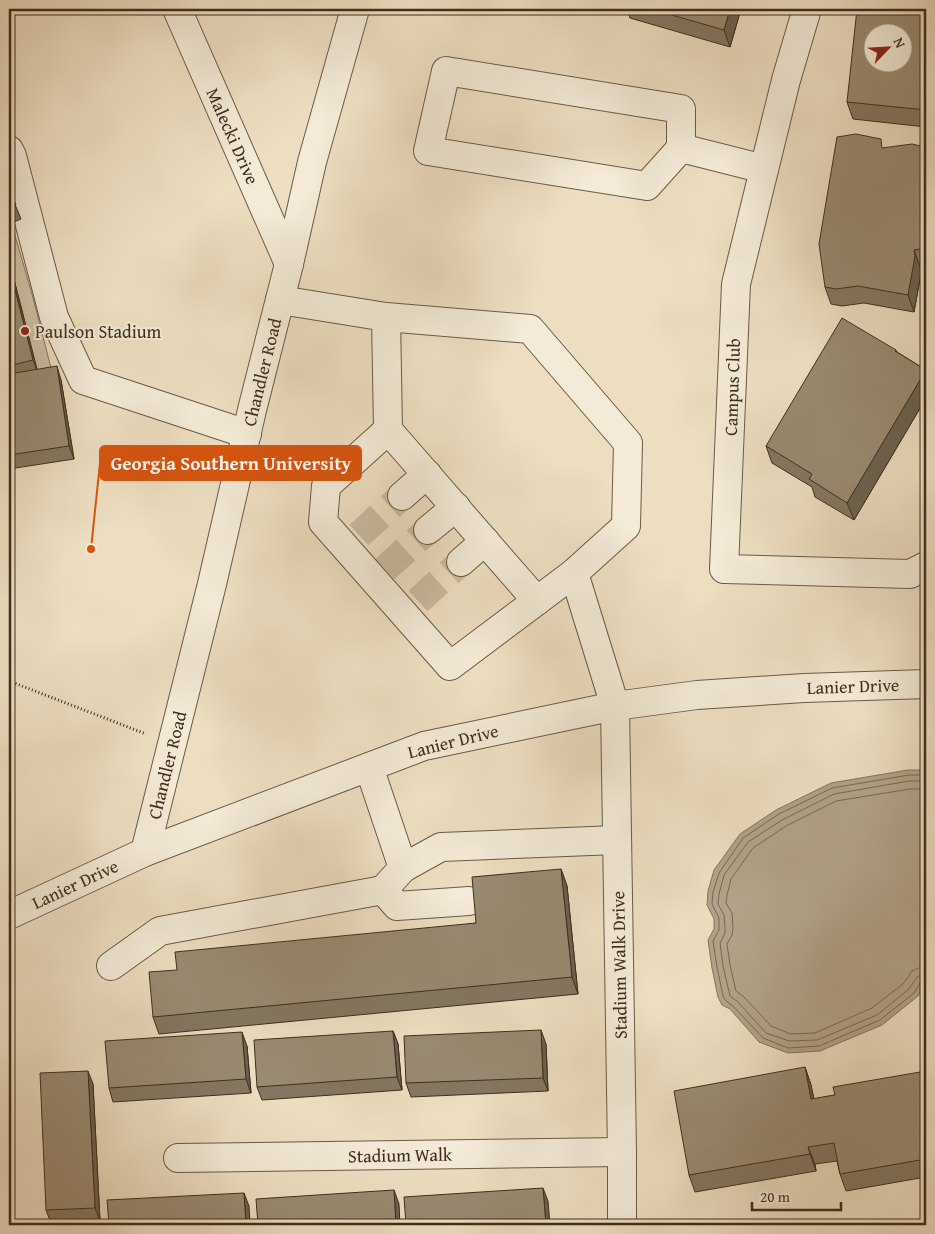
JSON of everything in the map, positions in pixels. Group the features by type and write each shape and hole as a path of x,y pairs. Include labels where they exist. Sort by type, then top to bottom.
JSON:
{"street":[{"name":"Malecki Drive","path":"178,9 289,264"},
{"name":"Chandler Road","path":"145,852 212,584 312,162 354,9"},
{"name":"Campus Club","path":"807,9 786,80 736,284 724,570 910,574 926,566"},
{"path":"446,71 681,108 680,148 647,186 428,151 446,71"},
{"path":"680,148 764,169"},
{"path":"9,150 54,317 83,380 247,434"},
{"path":"280,300 386,317 530,329 628,443 626,526 574,573 450,666 411,608 379,574 352,541 323,522 326,486 388,430"},
{"path":"386,317 388,430 537,600"},
{"path":"402,496 427,474"},
{"path":"428,530 456,507"},
{"path":"461,562 485,541"},
{"name":"Stadium Walk Drive","path":"574,573 615,706 622,1225"},
{"name":"Lanier Drive","path":"9,915 145,852 424,746 615,706 697,695 804,688 926,684"},
{"path":"369,767 403,868"},
{"path":"111,966 160,931 383,890 403,868 441,848 617,840"},
{"path":"383,890 397,906 469,901"},
{"name":"Stadium Walk","path":"178,1158 622,1152"}],"path":[{"path":"9,681 172,744"}],"shaded area":[{"name":"Paulson Stadium","path":"9,215 51,368 9,450"}],"water":[{"path":"908,770 926,770 926,982 918,996 882,1025 820,1051 788,1053 759,1042 730,1009 722,1005 718,997 708,940 714,929 714,919 707,905 708,891 714,870 740,834 776,810 831,783"}],"building":[{"path":"651,9 730,9 724,30"},
{"path":"857,9 926,9 926,110 847,102"},
{"path":"856,134 881,139 882,148 912,144 925,147 926,248 914,250 915,256 908,295 858,286 836,289 825,287 819,244 837,137"},
{"path":"9,190 16,205 9,209"},
{"path":"9,266 33,360 9,366"},
{"path":"842,318 926,370 847,503 809,479 812,474 766,446"},
{"path":"57,366 69,446 9,455 9,374"},
{"path":"561,869 572,977 153,1017 149,972 177,970 175,952 476,923 472,877"},
{"path":"541,1030 543,1078 406,1083 404,1036"},
{"path":"393,1031 397,1077 257,1087 254,1040"},
{"path":"242,1032 246,1079 109,1088 105,1041"},
{"path":"805,1067 811,1099 835,1095 833,1087 926,1071 926,1159 840,1174 834,1143 808,1147 810,1154 689,1175 674,1091"},
{"path":"88,1071 95,1208 46,1210 40,1073"},
{"path":"543,1188 546,1225 406,1225 404,1197"},
{"path":"394,1190 396,1225 258,1225 256,1199"},
{"path":"244,1193 246,1225 109,1225 107,1200"}],"tunnel":[{"path":"359,535 402,496"},
{"path":"385,569 428,530"},
{"path":"418,601 461,562"}],"place":[{"name":"Paulson Stadium","path":"25,331"},
{"name":"Georgia Southern University","path":"91,549"}]}
